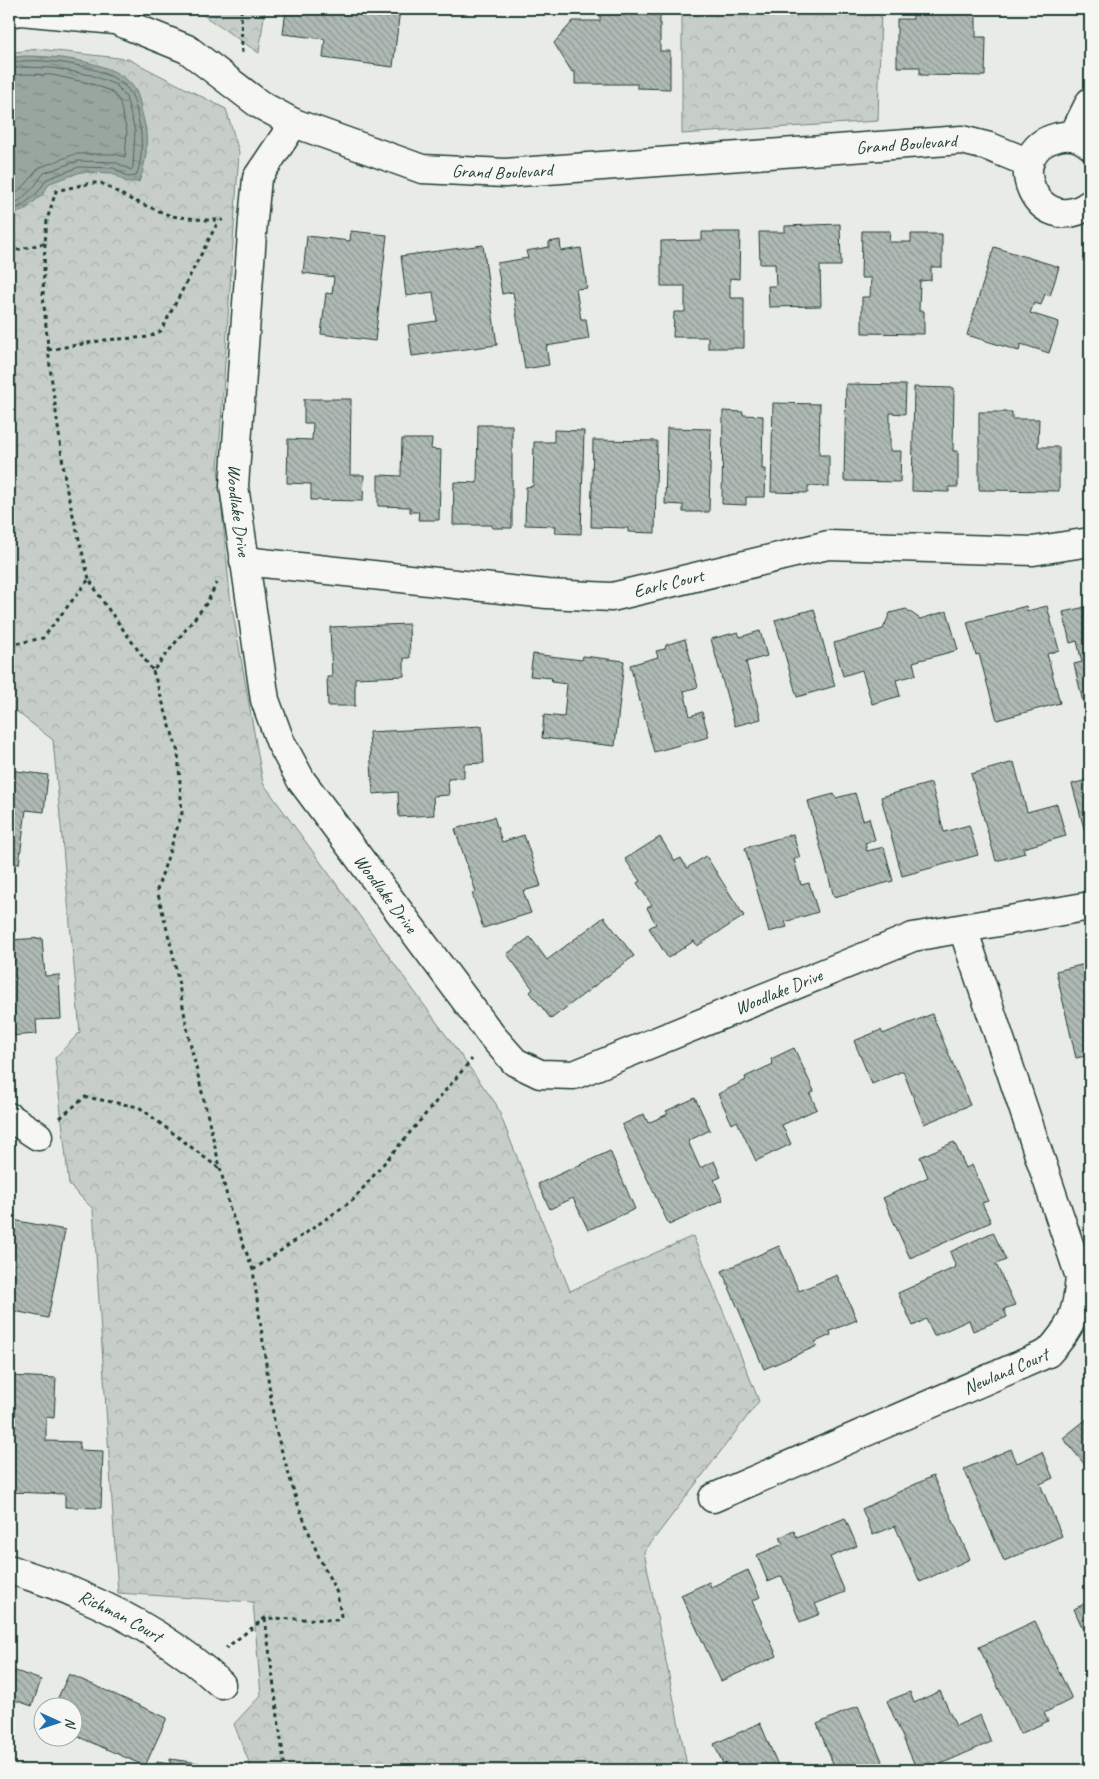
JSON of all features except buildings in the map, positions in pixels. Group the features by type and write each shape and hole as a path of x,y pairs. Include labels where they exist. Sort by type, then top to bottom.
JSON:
{"street":[{"name":"Grand Boulevard","path":"9,13 21,11 115,20 187,49 259,104 294,123 422,168 505,173 962,140 990,147 1029,163"},
{"path":"1090,102 1082,140 1062,136 1051,138 1037,148 1029,163 1027,176 1030,188 1036,199 1046,208 1058,212 1071,212 1083,209 1090,204"},
{"name":"Woodlake Drive","path":"294,123 257,178 252,220 234,486 265,700 280,741 301,780 492,1036 515,1062 540,1074 574,1075 913,937 1090,906"},
{"name":"Earls Court","path":"244,561 547,594 612,596 828,545 1033,551 1090,542"},
{"name":"Newland Court","path":"713,1498 1048,1354 1063,1338 1074,1319 1080,1276 963,929"},
{"path":"9,1117 38,1136"},
{"name":"Richman Court","path":"9,1569 77,1593 153,1632 212,1675"}],"path":[{"path":"212,1675 265,1618 337,1620 341,1616 337,1593 318,1555 297,1502 275,1428 253,1270 230,1209 188,1038 173,954 157,890 182,813 178,752 153,672 89,579 66,487 48,350 43,295 47,220 56,192 91,183 101,183 130,199 171,216 219,220 252,220"},
{"path":"48,350 105,340 149,336 161,331 219,220"},
{"path":"9,252 46,244"},
{"path":"9,645 43,638 89,579"},
{"path":"153,672 206,604 219,579"},
{"path":"253,1270 353,1200 492,1036"},
{"path":"38,1136 85,1097 94,1098 139,1108 221,1171"},
{"path":"265,1618 285,1770"}],"green space":[{"path":"194,9 265,9 259,53"},
{"path":"682,9 881,9 878,121 682,134"},
{"path":"38,49 128,59 226,109 239,152 218,468 230,596 263,783 496,1104 570,1291 693,1236 759,1401 644,1552 688,1770 252,1770 234,1724 261,1695 253,1602 118,1593 93,1209 69,1185 55,1058 80,1032 53,740 12,708 9,662 9,53"}],"water":[{"path":"23,56 51,57 85,62 116,72 128,81 136,91 146,133 145,158 139,182 126,182 113,173 81,172 50,183 42,195 23,211 9,215 9,58"}]}
